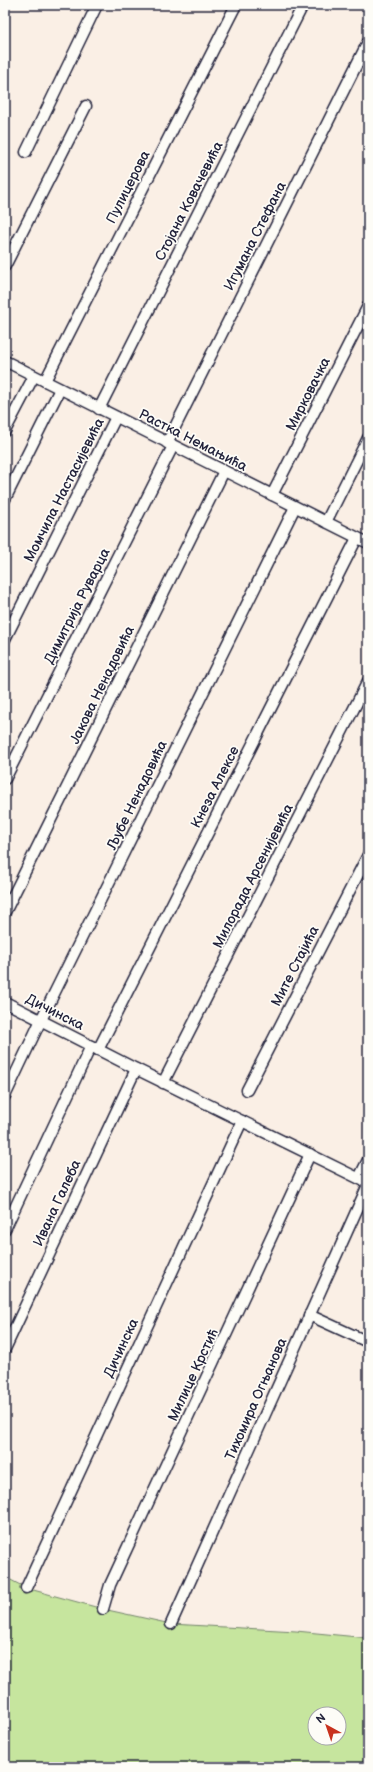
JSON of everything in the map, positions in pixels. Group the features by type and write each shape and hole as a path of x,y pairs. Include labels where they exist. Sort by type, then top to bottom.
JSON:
{"street":[{"path":"26,152 97,5"},
{"name":"Пулицерова","path":"45,381 236,5"},
{"name":"Стојана Ковачевића","path":"100,409 303,5"},
{"name":"Игумана Стефана","path":"170,444 368,42"},
{"path":"5,266 86,106"},
{"name":"Мирковачка","path":"272,495 368,306"},
{"name":"Растка Немањића","path":"5,361 368,544"},
{"path":"5,431 34,376"},
{"path":"5,499 60,389"},
{"name":"Момчила Настасијевића","path":"5,639 116,417"},
{"path":"326,522 368,438"},
{"name":"Димитрија Руварца","path":"5,780 170,444"},
{"name":"Јакова Ненадовића","path":"5,912 224,471"},
{"name":"Љубе Ненадовића","path":"5,1096 41,1020 295,507"},
{"name":"Кнеза Алексе","path":"95,1048 357,538"},
{"name":"Милорада Арсенијевића","path":"163,1083 368,681"},
{"name":"Мите Стајића","path":"247,1090 368,855"},
{"name":"Дичинска","path":"5,1002 136,1070 365,1182"},
{"name":"Дичинска","path":"5,1229 95,1048"},
{"name":"Ивана Галеба","path":"5,1349 136,1070"},
{"name":"Дичинска","path":"26,1588 242,1121"},
{"name":"Милице Крстић","path":"103,1609 110,1585 310,1154"},
{"name":"Тихомира Огњанова","path":"170,1624 309,1315 365,1182 368,1160"},
{"path":"309,1315 368,1342"}],"green space":[{"path":"5,1577 26,1588 103,1609 171,1624 296,1631 368,1638 368,1767 5,1767"}]}
